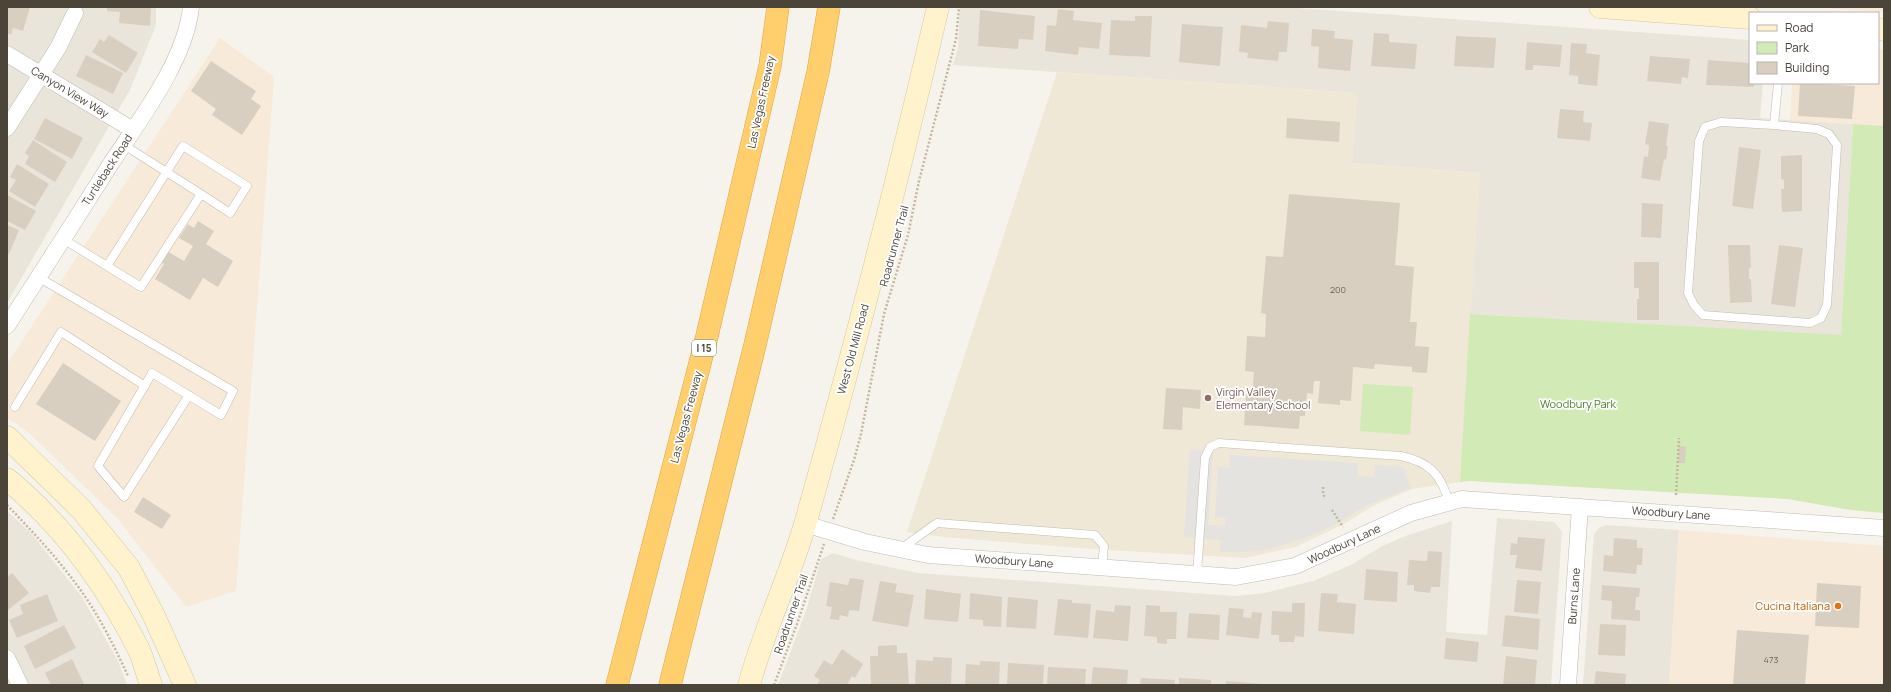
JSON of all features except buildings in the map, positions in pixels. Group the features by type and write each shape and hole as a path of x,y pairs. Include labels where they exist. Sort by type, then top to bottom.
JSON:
{"highway":[{"name":"Las Vegas Freeway","path":"617,685 707,336 770,66 778,7"},
{"path":"670,685 757,338 818,72 829,7"}],"street":[{"name":"Turtleback Road","path":"7,326 124,145 175,62 189,20 191,7"},
{"name":"West Old Mill Road","path":"749,685 755,661 805,524 868,294 938,7"},
{"path":"1600,7 1749,18"},
{"path":"7,128 58,48 75,13"},
{"name":"Canyon View Way","path":"7,54 133,130"},
{"path":"7,437 81,509 129,568 154,616 185,685"},
{"path":"7,479 48,517 102,584 139,651 151,685"},
{"name":"Woodbury Lane","path":"805,524 865,542 928,555 1236,577 1294,566 1411,513 1462,499 1884,528"},
{"name":"Burns Lane","path":"1568,685 1580,507"},
{"path":"7,658 20,685"}],"lane":[{"path":"1774,125 1778,84"},
{"path":"1721,122 1774,125 1817,129 1830,134 1837,145 1827,306 1821,318 1810,323 1703,315 1694,305 1688,293 1699,141 1705,127 1721,122"},
{"path":"107,266 166,172 183,146 247,186 230,213 200,194 166,172 124,145"},
{"path":"63,239 141,287 200,194"},
{"path":"38,277 233,391 221,415 189,395 152,373 98,466 124,497 189,395"},
{"path":"15,407 62,332 145,386"},
{"path":"1197,574 1205,458 1210,447 1219,442 1401,456 1418,460 1438,476 1445,487 1449,502"},
{"path":"901,549 937,523 1095,535 1104,546 1102,567"}],"path":[{"name":"Roadrunner Trail","path":"835,512 854,460 861,434 884,314 908,235 919,182 956,39 959,7"},
{"path":"1676,495 1679,438"},
{"path":"1323,487 1322,493 1325,498"},
{"path":"7,505 70,576 101,621 129,678"},
{"path":"1332,510 1343,527"},
{"name":"Roadrunner Trail","path":"774,685 823,548"}],"shaded area":[{"path":"7,7 156,7 156,25 130,90 7,303"},
{"path":"960,7 1283,7 1749,40 1749,84 1763,84 1760,118 1853,124 1841,336 1470,314 1480,173 1352,163 1357,93 953,65 958,48"},
{"path":"1808,7 1884,7 1884,12"},
{"path":"220,38 274,77 236,591 186,607 118,519 26,430 7,418 7,364"},
{"path":"1879,49 1884,49 1884,126 1790,120 1792,84 1879,84"},
{"name":"Virgin Valley Elementary School","path":"1057,72 1357,93 1352,163 1480,173 1460,482 1412,489 1373,506 1342,525 1295,547 1245,558 1092,549 943,537 907,532"},
{"path":"1190,450 1213,451 1208,525 1225,526 1226,518 1215,517 1218,467 1229,468 1230,455 1358,463 1357,476 1374,477 1375,465 1403,467 1411,488 1369,504 1340,522 1305,538 1269,549 1246,552 1220,552 1221,540 1184,537"},
{"path":"7,511 31,533 82,597 118,661 127,685 7,685"},
{"path":"1497,518 1554,522 1562,532 1551,685 778,685 807,608 821,559 833,553 856,560 918,573 1235,596 1265,593 1313,581 1351,565 1382,546 1408,535 1452,521 1446,632 1487,635"},
{"path":"1606,525 1679,530 1669,685 1583,685 1594,534 1599,528"},
{"path":"1679,530 1884,546 1884,685 1669,685"}],"green space":[{"name":"Woodbury Park","path":"1853,124 1884,126 1884,513 1851,510 1787,499 1470,481 1460,482 1470,314 1841,335"},
{"path":"1363,384 1413,387 1410,435 1360,431"}],"place":[{"name":"Virgin Valley Elementary School","path":"1208,398"},
{"name":"Cucina Italiana","path":"1838,606"}]}
